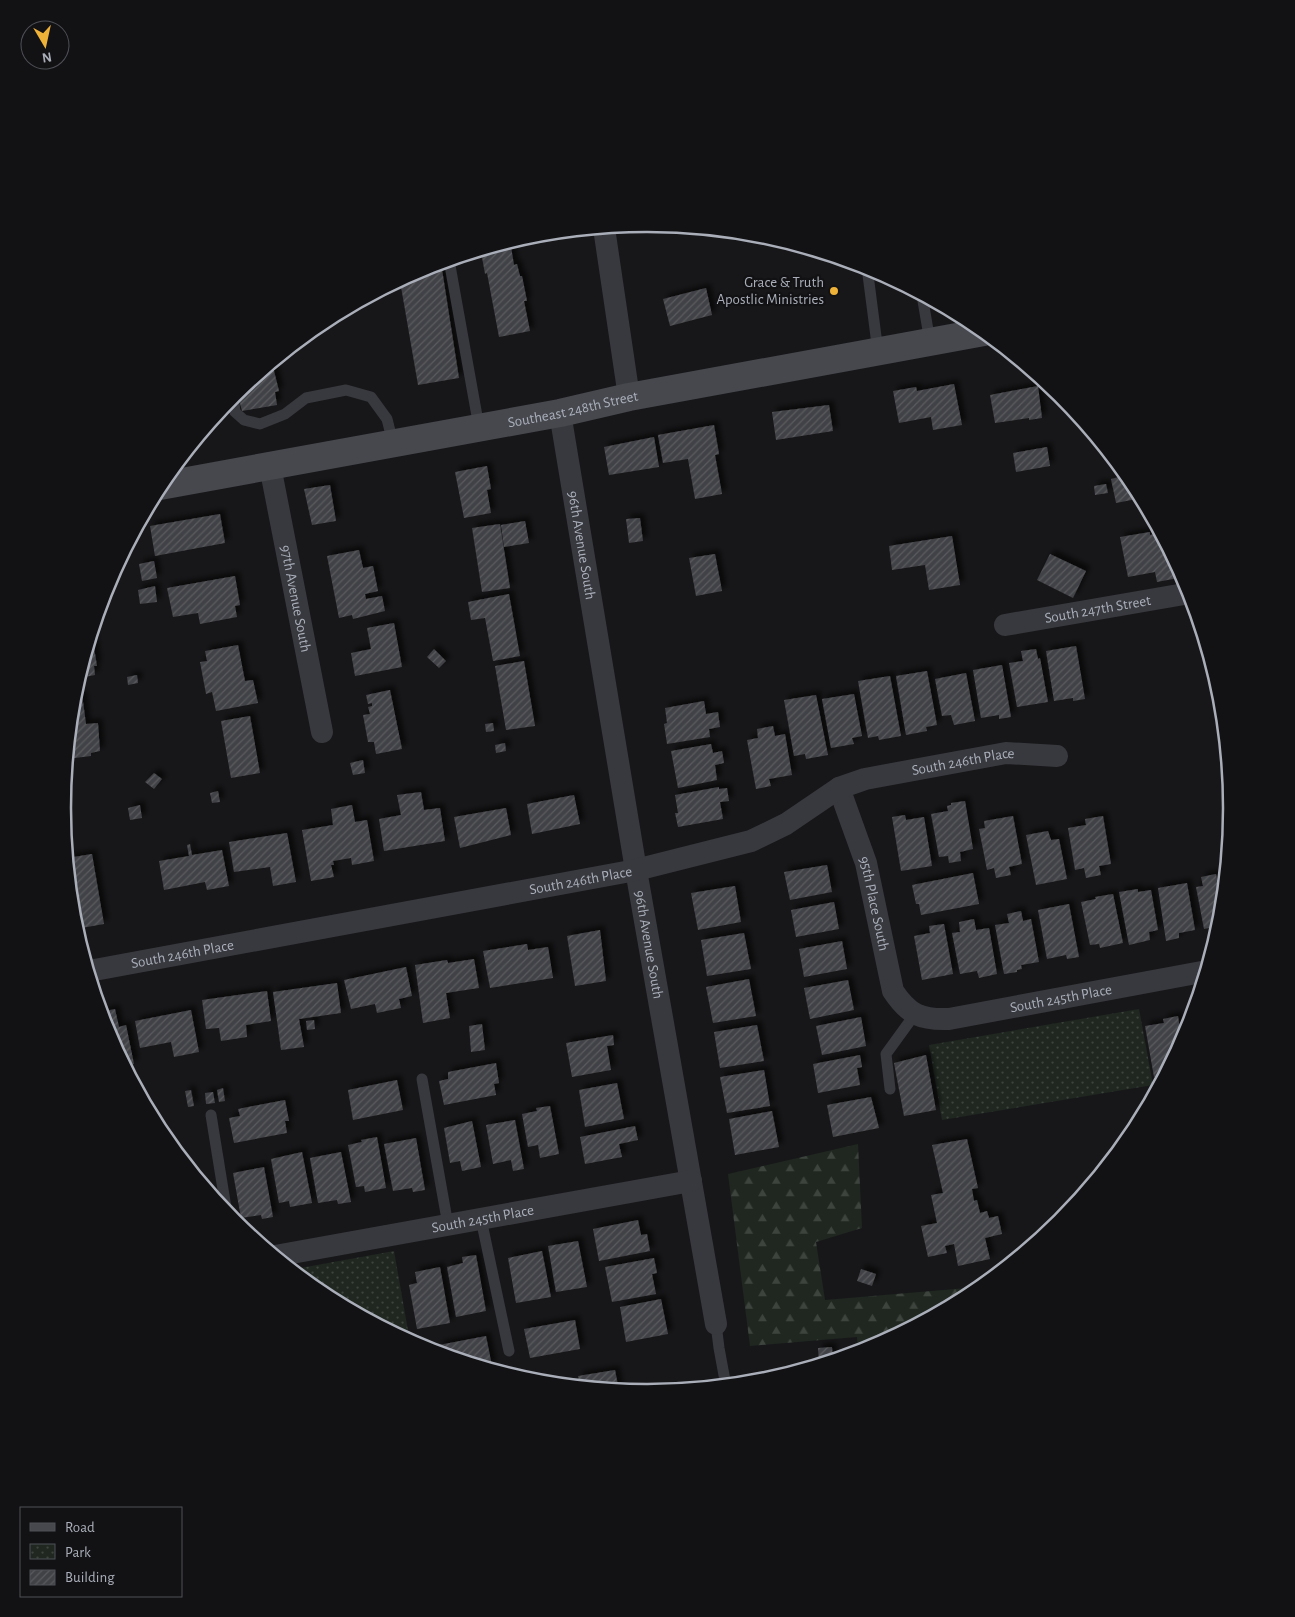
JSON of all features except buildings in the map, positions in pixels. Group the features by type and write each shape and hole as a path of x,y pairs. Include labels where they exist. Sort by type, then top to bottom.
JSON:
{"street":[{"path":"605,234 629,397"},
{"name":"Southeast 248th Street","path":"171,484 560,413 629,397 974,334"},
{"name":"96th Avenue South","path":"560,413 636,870 716,1324"},
{"name":"97th Avenue South","path":"270,466 322,732"},
{"name":"South 247th Street","path":"1005,625 1182,593"},
{"name":"South 246th Place","path":"95,971 636,870 750,841 786,824 839,788 866,779 1006,752 1057,756"},
{"name":"95th Place South","path":"839,788 866,863 893,991 903,1006 915,1014"},
{"name":"South 245th Place","path":"915,1014 931,1019 949,1019 1200,972"},
{"name":"South 245th Place","path":"283,1255 691,1181"}],"lane":[{"path":"450,267 479,427"},
{"path":"867,276 878,352"},
{"path":"923,303 930,342"},
{"path":"234,407 235,412 244,420 260,424 285,414 306,398 346,390 370,397 387,420 393,443"},
{"path":"890,1089 886,1054 915,1014"},
{"path":"422,1079 448,1225"},
{"path":"212,1115 225,1200"},
{"path":"481,1219 508,1351"},
{"name":"96th Avenue South","path":"716,1324 718,1348 725,1380"}],"green space":[{"path":"1139,1009 1153,1085 942,1120 929,1045"},
{"path":"858,1144 862,1228 816,1242 825,1300 967,1288 936,1308 857,1345 857,1337 750,1346 728,1174"},
{"path":"394,1251 408,1332 359,1308 300,1268"}],"place":[{"name":"Grace & Truth Apostlic Ministries","path":"834,291"}]}
